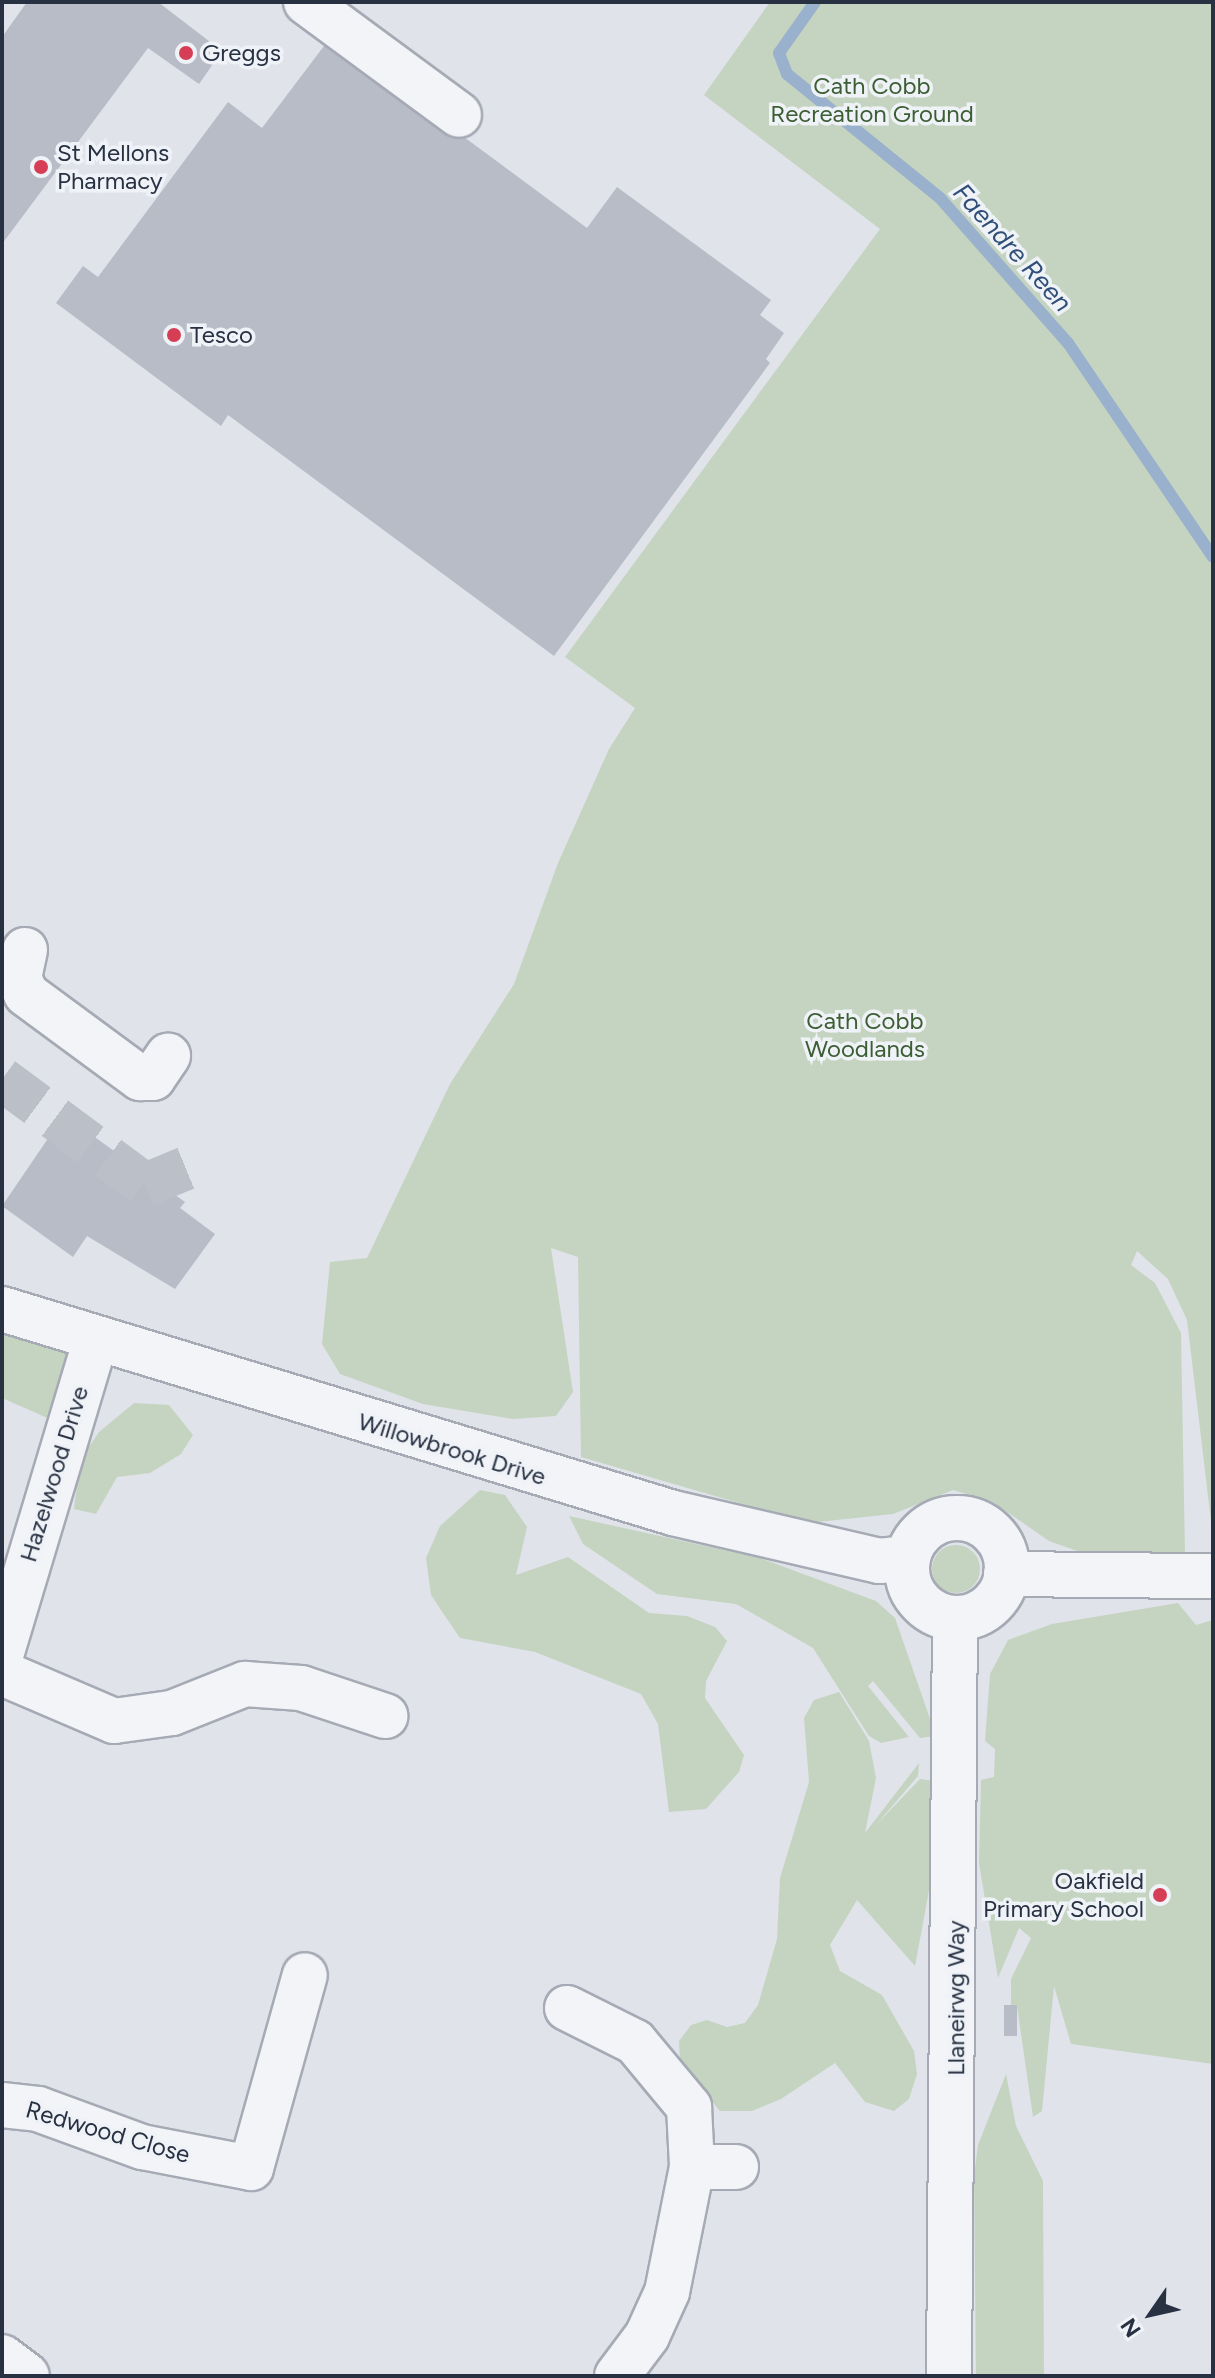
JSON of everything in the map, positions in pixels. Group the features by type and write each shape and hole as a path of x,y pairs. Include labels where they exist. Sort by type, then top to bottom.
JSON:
{"street":[{"path":"306,2 459,115"},
{"path":"25,950 19,978 26,994 127,1068 153,1078 168,1056"},
{"name":"Willowbrook Drive","path":"2,1309 95,1342 673,1513 879,1561 908,1558"},
{"name":"Hazelwood Drive","path":"2,1652 95,1342"},
{"path":"966,1518 999,1540 1006,1574 989,1608 955,1619 919,1601 908,1558 931,1525 966,1518"},
{"path":"1006,1574 1213,1576"},
{"name":"Llaneirwg Way","path":"949,2376 955,1619"},
{"path":"2,1673 114,1721 139,1721 245,1684 267,1684 385,1716"},
{"name":"Redwood Close","path":"2,2105 38,2109 142,2147 251,2168 305,1975"},
{"path":"567,2008 635,2042 689,2107 692,2167 667,2292 647,2336 617,2376"},
{"path":"692,2167 736,2167"},
{"path":"2,2357 25,2376"}],"green space":[{"name":"Cath Cobb Woodlands","path":"770,2 1213,2 1213,1538 1187,1320 1168,1279 1137,1251 1131,1265 1155,1283 1181,1333 1185,1554 1083,1553 1049,1541 993,1502 953,1490 893,1514 808,1523 581,1457 578,1257 551,1248 573,1392 556,1416 513,1419 423,1404 340,1374 322,1344 330,1262 367,1258 450,1084 514,984 558,863 609,749 635,708 565,657 880,229 704,95"},
{"path":"2,1309 95,1342 68,1427 2,1398"},
{"path":"134,1403 169,1405 193,1435 181,1454 150,1473 117,1477 96,1514 74,1509 80,1460 99,1432"},
{"path":"480,1490 505,1495 527,1527 516,1575 568,1557 649,1613 687,1616 715,1627 727,1641 706,1681 705,1698 744,1755 739,1772 706,1809 669,1812 658,1724 641,1694 535,1652 460,1638 431,1595 426,1558 440,1526"},
{"path":"569,1516 760,1558 876,1601 895,1618 936,1736 920,1738 873,1681 868,1686 909,1737 881,1743 869,1736 813,1648 736,1604 657,1594 583,1544"},
{"path":"956,1545 965,1546 973,1552 979,1560 979,1578 973,1586 965,1592 956,1593 947,1592 939,1586 933,1578 932,1569 933,1560 939,1552 947,1546"},
{"path":"1178,1603 1196,1625 1213,1620 1213,2064 1071,2044 1054,1986 1042,2111 1033,2117 1017,2006 1011,2005 1011,1979 1031,1938 1019,1928 998,1978 979,1863 981,1780 994,1777 995,1749 985,1741 990,1674 1008,1640 1052,1624"},
{"path":"839,1692 869,1741 876,1778 865,1833 919,1763 918,1776 876,1825 920,1779 936,1781 933,1869 915,1966 857,1900 830,1945 840,1971 882,1995 914,2051 917,2074 909,2099 894,2111 865,2102 835,2063 781,2099 752,2111 720,2111 680,2063 679,2041 691,2025 707,2020 727,2027 745,2023 758,2005 777,1939 780,1878 809,1782 804,1718 814,1700"},
{"path":"1006,2074 1016,2126 1043,2181 1044,2376 976,2376 974,2176 978,2145"}],"building":[{"path":"27,2 158,2 222,51 199,84 148,48 2,244 2,37"},
{"path":"330,38 587,228 617,187 771,300 760,315 784,333 766,359 770,363 554,656 228,415 221,426 56,303 83,266 98,277 228,102 262,128"},
{"path":"64,1115 185,1202 180,1208 215,1234 175,1289 87,1236 73,1257 2,1206"},
{"path":"1004,2005 1017,2005 1017,2036 1004,2036"}],"waterway":[{"name":"Faendre Reen","path":"815,2 779,53 787,74 940,198 1068,343 1213,557"}],"tunnel":[{"path":"2,1079 145,1185 194,1165"}],"place":[{"name":"Greggs","path":"186,53"},
{"name":"St Mellons Pharmacy","path":"41,167"},
{"name":"Tesco","path":"174,335"},
{"name":"Oakfield Primary School","path":"1160,1895"}],"park label":[{"name":"Cath Cobb Recreation Ground","path":"872,100"}]}
